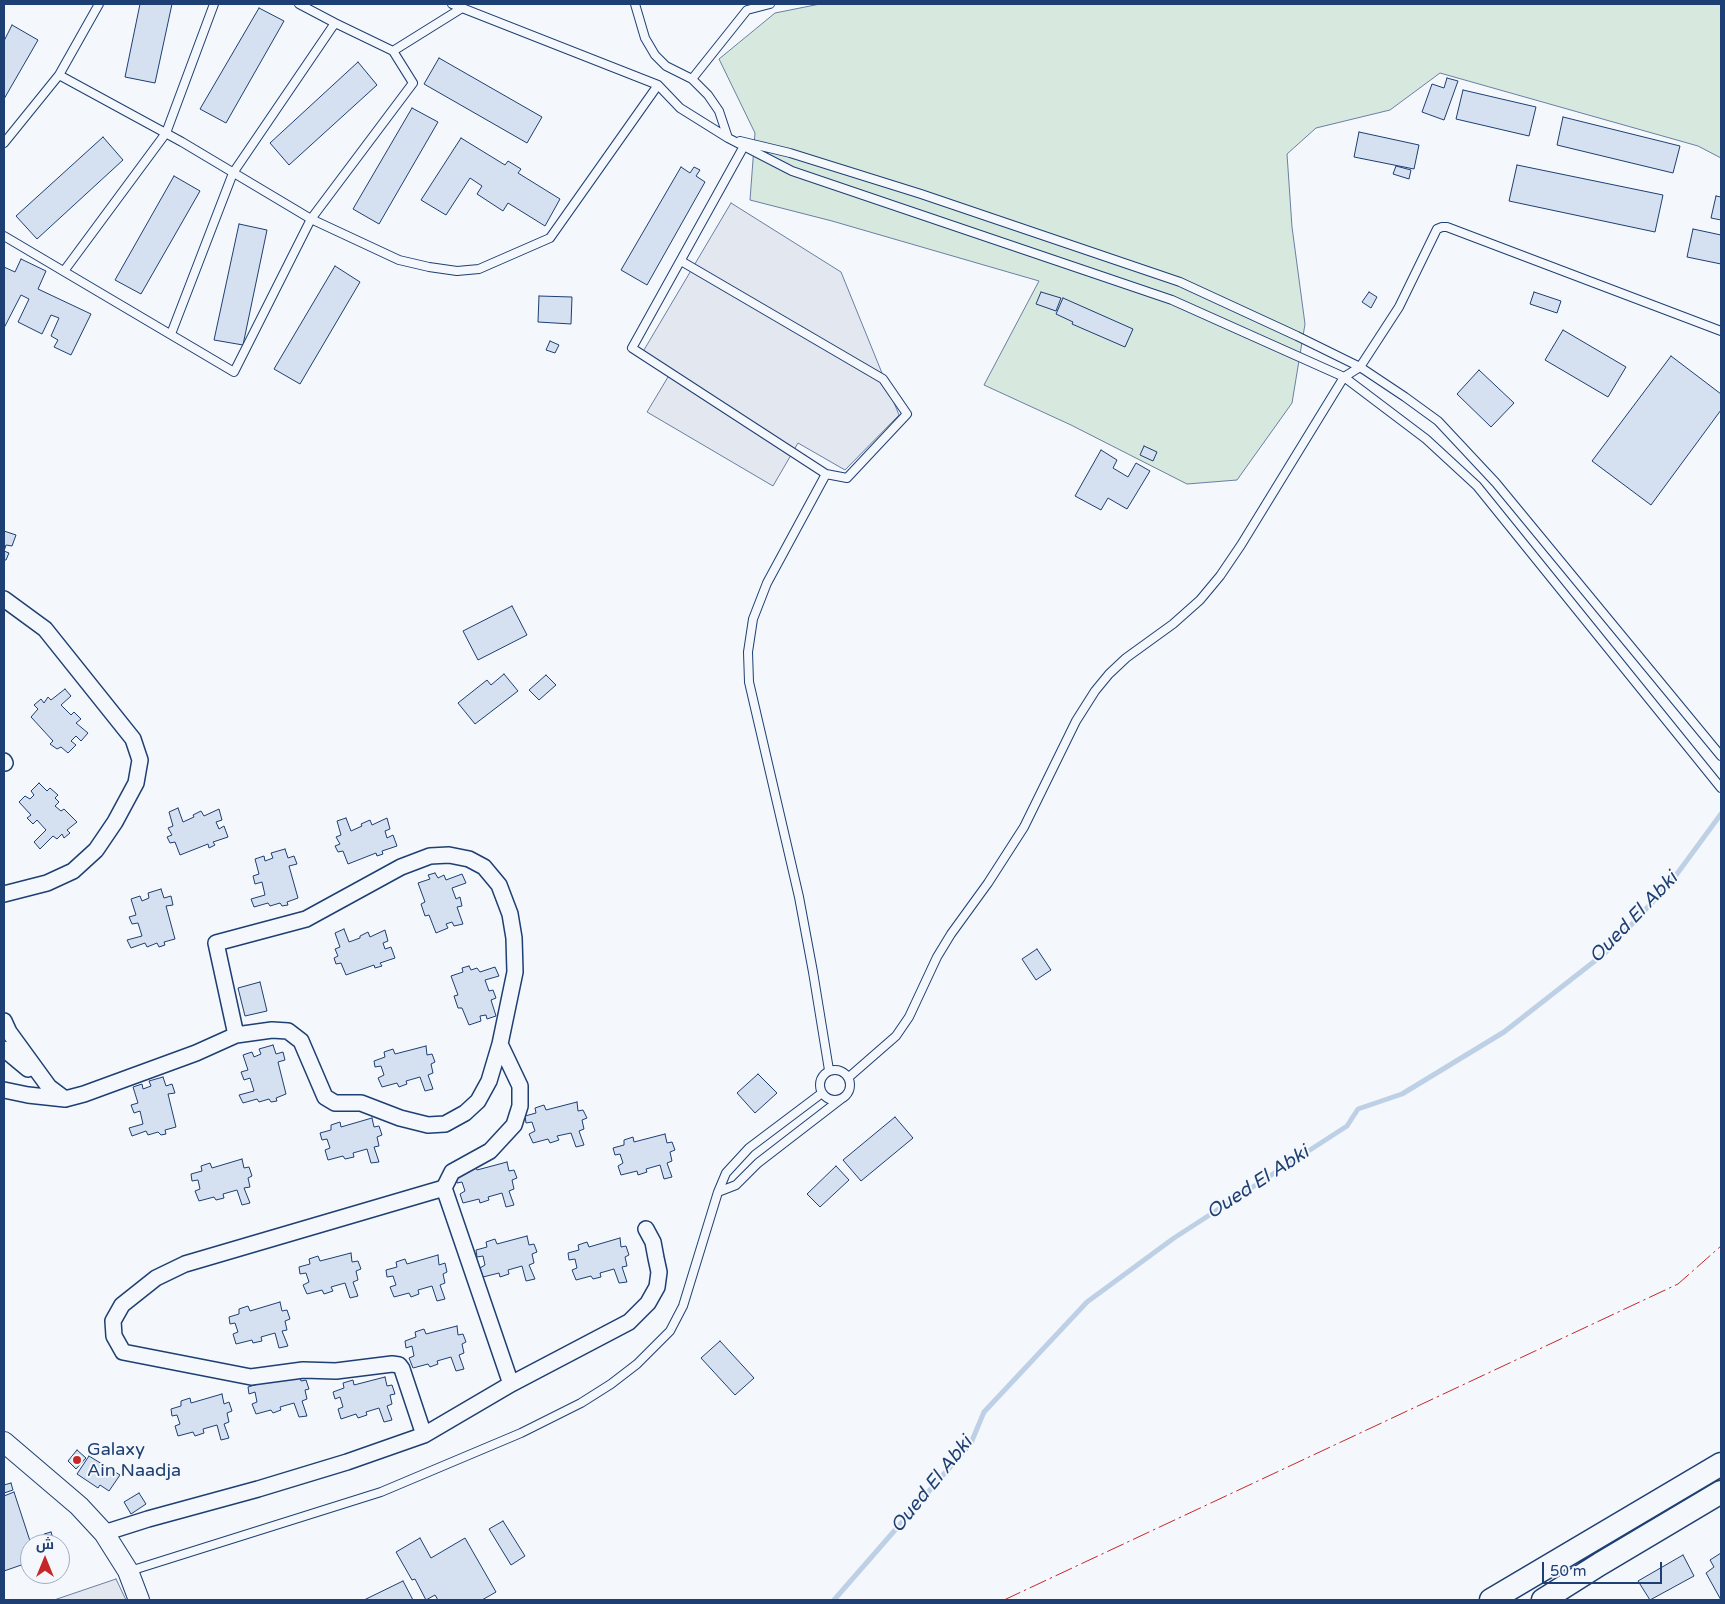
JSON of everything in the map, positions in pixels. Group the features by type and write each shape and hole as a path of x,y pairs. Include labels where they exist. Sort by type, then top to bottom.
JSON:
{"main road":[{"path":"1491,1600 1721,1464"},
{"path":"1542,1600 1721,1492"}],"street":[{"path":"4,599 45,629 132,738 140,760 136,783 115,822 96,850 73,871 47,883 4,894"},
{"path":"4,1090 65,1099 187,1057 236,1035 272,1030 288,1031 301,1041 325,1096 336,1103 362,1103 400,1118 428,1124 445,1124 465,1113 478,1100 489,1081 500,1044 515,972 514,938 510,914 499,885 484,867 469,859 449,855 430,856 401,867 306,919 216,943 236,1035"},
{"path":"4,1021 9,1032 49,1087"},
{"path":"500,1044 520,1086 520,1106 514,1125 490,1151 452,1172 444,1188 511,1384"},
{"path":"4,1049 65,1099"},
{"path":"424,1435 399,1365 392,1364 336,1371 303,1370 251,1377 123,1352 114,1336 113,1321 122,1305 156,1278 185,1264 444,1188"},
{"path":"104,1533 347,1462 424,1435 511,1384 629,1322 648,1303 656,1287 659,1272 653,1242 646,1229"},
{"path":"4,1442 79,1506 104,1533 128,1571 139,1600"}],"lane":[{"path":"4,143 60,75 99,4"},
{"path":"64,271 166,133 214,4"},
{"path":"4,236 234,372 311,219 413,83 393,51 299,4"},
{"path":"452,4 658,85 680,108 728,138 792,171 1172,300 1344,377 1426,439 1477,486 1721,788"},
{"path":"635,4 645,38 655,56 666,66 692,80 708,95 719,111 728,138"},
{"path":"692,80 746,7 770,4"},
{"path":"393,51 462,8"},
{"path":"171,334 233,172 335,23"},
{"path":"60,75 166,133 311,219 400,260 457,271 479,269 550,238 658,85"},
{"path":"728,138 790,153 921,194 1180,282 1360,367 1438,421 1496,483 1721,756"},
{"path":"681,261 883,379 907,414 847,478 826,474 632,348 744,146"},
{"path":"848,1076 896,1036 909,1017 937,957 1024,827 1076,721 1096,691 1109,674 1126,658 1173,624 1200,600 1220,576 1344,377 1360,367 1398,307 1437,229 1448,227 1721,331"},
{"path":"826,474 767,583 753,619 748,652 749,682 799,897 828,1070"},
{"path":"718,1192 736,1184 758,1163 841,1099 849,1092 850,1082 848,1076 840,1070 828,1070 821,1078 822,1093 830,1100 841,1099"},
{"path":"128,1571 380,1492 521,1433 581,1403 611,1384 637,1364 670,1331 683,1306 718,1192 726,1173 749,1148 822,1093"}],"shaded area":[{"path":"820,4 1721,4 1721,158 1698,146 1440,73 1390,110 1316,128 1287,154 1292,227 1305,324 1292,403 1237,480 1187,484 1071,425 984,385 1039,281 832,221 750,200 755,133 719,59 775,13"},
{"path":"731,203 841,272 899,415 845,470 798,443 773,486 647,412 671,372 641,355"},
{"path":"116,1579 126,1600 54,1600"}],"building":[{"path":"140,4 172,4 155,83 125,77"},
{"path":"259,8 284,21 226,123 200,109"},
{"path":"12,25 38,40 4,99 4,41"},
{"path":"439,58 542,117 527,143 424,84"},
{"path":"358,62 377,85 289,165 270,143"},
{"path":"1447,78 1458,81 1444,120 1422,112 1432,84 1444,88"},
{"path":"1463,90 1536,107 1529,136 1456,119"},
{"path":"412,108 438,122 379,224 353,209"},
{"path":"1563,117 1680,146 1673,173 1557,145"},
{"path":"1359,132 1419,145 1414,169 1354,157"},
{"path":"103,137 123,160 37,239 16,216"},
{"path":"461,138 505,165 508,161 521,169 518,173 560,199 545,226 508,203 503,211 477,194 482,186 470,178 446,215 421,200"},
{"path":"1517,165 1663,195 1655,232 1509,201"},
{"path":"1396,166 1411,170 1409,179 1393,174"},
{"path":"681,167 690,173 694,167 700,170 696,176 705,182 647,285 621,270"},
{"path":"174,176 200,191 141,294 115,280"},
{"path":"1716,196 1721,197 1721,220 1711,218"},
{"path":"239,224 267,230 243,345 214,340"},
{"path":"1693,229 1721,235 1721,264 1687,257"},
{"path":"21,259 46,271 38,289 91,314 71,355 54,347 58,340 51,336 59,318 51,315 42,334 18,322 29,299 21,295 4,328 4,267 15,272"},
{"path":"335,266 360,282 300,384 274,369"},
{"path":"1041,292 1061,298 1056,311 1036,304"},
{"path":"1369,292 1377,297 1371,308 1362,302"},
{"path":"1534,292 1561,301 1557,313 1530,304"},
{"path":"539,296 572,297 571,324 538,322"},
{"path":"1063,298 1133,329 1125,347 1072,324 1073,322 1056,314"},
{"path":"1563,330 1626,367 1608,397 1545,360"},
{"path":"550,341 559,345 555,353 546,350"},
{"path":"1671,356 1721,394 1721,410 1651,505 1592,461"},
{"path":"1479,370 1514,403 1491,427 1457,394"},
{"path":"1144,446 1157,452 1153,461 1140,455"},
{"path":"1101,450 1117,460 1113,468 1128,477 1136,463 1150,471 1127,509 1108,498 1101,510 1075,496"},
{"path":"4,531 16,535 12,546 6,545 4,551"},
{"path":"4,551 9,553 6,560 4,560"},
{"path":"512,606 527,635 478,660 463,631"},
{"path":"504,674 518,691 475,724 458,703 487,680 491,685"},
{"path":"546,675 556,685 539,700 529,690"},
{"path":"65,689 71,696 61,705 71,715 74,712 81,719 76,723 88,733 81,741 76,736 71,741 76,745 68,753 61,747 57,749 50,744 53,741 31,717 38,709 34,705 41,699 44,703 48,697 51,700"},
{"path":"39,783 47,791 50,788 58,795 55,798 59,802 55,806 61,811 64,809 77,822 67,830 70,833 64,838 62,834 57,839 53,836 40,849 34,842 46,830 37,820 33,824 27,818 31,815 19,802 25,796 30,799 34,795 31,791"},
{"path":"178,808 183,822 201,811 204,816 219,809 222,820 216,822 219,829 224,826 228,837 213,842 215,845 209,848 208,844 180,855 175,842 170,843 167,837 172,835 168,828 173,826 169,812"},
{"path":"346,818 351,831 370,820 372,825 387,818 390,829 385,831 387,838 393,835 397,846 382,851 383,854 377,856 376,853 348,864 343,851 338,852 335,846 340,844 336,837 341,835 337,821"},
{"path":"285,849 288,858 294,856 297,864 289,866 298,898 287,902 288,905 282,906 280,903 270,906 268,903 254,907 251,899 265,895 262,882 255,884 253,876 259,874 255,859 264,856 265,861 273,858 271,853"},
{"path":"435,873 438,878 444,875 446,880 462,874 466,883 452,888 456,899 460,897 462,906 457,907 463,924 454,926 452,922 446,924 448,928 436,933 429,915 425,916 421,904 425,902 418,883 430,879 428,875"},
{"path":"161,889 164,898 171,896 173,905 166,906 175,939 164,942 165,945 159,947 157,943 147,947 145,943 131,948 127,940 142,936 138,923 132,924 129,917 136,915 131,899 140,896 142,901 149,898 148,893"},
{"path":"344,929 349,942 360,938 360,936 368,932 370,937 385,930 388,941 383,943 385,949 391,947 395,958 380,963 382,966 375,968 374,965 346,975 341,963 336,964 334,958 338,956 335,949 340,947 335,933"},
{"path":"1037,949 1051,970 1036,980 1022,959"},
{"path":"469,966 471,970 477,968 480,972 495,967 499,976 485,980 489,991 493,990 496,998 491,1000 496,1016 487,1019 486,1015 480,1016 481,1021 469,1025 462,1008 458,1008 454,996 458,995 451,976 463,972 462,968"},
{"path":"260,982 267,1011 245,1016 238,988"},
{"path":"273,1045 276,1054 283,1052 285,1060 278,1062 286,1094 276,1098 277,1101 271,1102 269,1099 259,1102 257,1099 243,1103 239,1095 254,1091 250,1078 244,1080 241,1072 248,1070 243,1055 252,1052 254,1057 261,1054 259,1049"},
{"path":"426,1046 427,1055 432,1054 435,1062 431,1064 433,1073 428,1075 433,1089 425,1091 420,1077 406,1081 407,1084 399,1087 397,1083 382,1087 378,1078 384,1075 381,1066 375,1067 374,1061 385,1057 384,1052 393,1049 395,1054"},
{"path":"758,1074 777,1093 755,1113 737,1093"},
{"path":"163,1077 166,1086 172,1084 175,1093 168,1094 176,1127 165,1130 166,1134 161,1135 158,1132 148,1135 146,1131 132,1136 129,1128 143,1124 140,1111 134,1113 131,1105 138,1103 133,1087 142,1084 143,1089 151,1086 149,1081"},
{"path":"577,1102 578,1111 583,1110 587,1118 582,1120 584,1129 579,1131 584,1145 576,1147 571,1133 557,1136 559,1140 550,1143 548,1139 533,1143 529,1134 535,1131 532,1122 526,1123 525,1116 536,1113 535,1108 544,1105 546,1110"},
{"path":"895,1117 913,1138 861,1181 843,1160"},
{"path":"372,1118 374,1127 379,1126 382,1135 377,1137 379,1146 374,1147 379,1162 371,1163 367,1149 353,1153 354,1157 345,1159 343,1156 328,1160 325,1150 330,1148 327,1139 322,1140 320,1133 331,1130 331,1125 340,1122 341,1127"},
{"path":"665,1134 667,1143 672,1142 675,1150 670,1152 672,1161 667,1163 672,1177 664,1179 660,1165 646,1169 647,1172 638,1175 637,1171 621,1175 618,1166 623,1163 620,1154 615,1155 613,1148 624,1145 624,1140 633,1137 634,1142"},
{"path":"242,1159 244,1168 249,1167 252,1176 248,1178 250,1187 244,1188 250,1203 242,1205 237,1190 223,1194 224,1198 216,1200 214,1197 199,1201 195,1191 200,1189 198,1180 192,1181 191,1174 202,1171 201,1166 210,1163 212,1168"},
{"path":"507,1162 509,1171 514,1170 517,1178 512,1180 514,1189 509,1191 514,1205 506,1207 502,1193 488,1197 489,1200 480,1203 479,1199 463,1203 460,1194 465,1191 462,1182 457,1183 456,1177 466,1173 466,1168 475,1165 477,1170"},
{"path":"836,1166 849,1180 820,1207 807,1194"},
{"path":"527,1236 529,1245 534,1244 537,1252 532,1254 534,1263 529,1265 535,1279 526,1281 522,1266 508,1270 509,1274 500,1277 499,1273 483,1277 480,1268 485,1265 483,1256 477,1257 476,1250 487,1247 486,1242 495,1239 497,1244"},
{"path":"620,1238 621,1247 626,1246 629,1255 625,1257 627,1266 622,1267 627,1282 619,1283 614,1269 600,1273 601,1277 593,1279 591,1276 576,1280 572,1270 577,1268 575,1259 569,1260 568,1253 579,1250 578,1245 587,1242 589,1247"},
{"path":"351,1253 352,1262 358,1261 361,1269 356,1271 358,1280 353,1282 358,1296 350,1298 345,1283 331,1287 333,1291 324,1294 322,1290 307,1294 303,1285 309,1282 306,1273 300,1274 299,1267 310,1264 309,1259 318,1256 320,1261"},
{"path":"438,1255 439,1265 445,1263 447,1272 443,1274 445,1283 440,1285 445,1299 437,1301 432,1286 418,1290 419,1294 411,1297 409,1293 394,1297 390,1287 396,1285 393,1276 387,1277 386,1270 397,1267 396,1262 405,1259 407,1264"},
{"path":"280,1302 282,1311 287,1310 290,1319 285,1321 287,1330 282,1331 288,1346 279,1348 275,1333 261,1337 262,1341 253,1343 252,1340 236,1344 233,1334 238,1332 235,1323 230,1324 229,1317 239,1314 239,1309 248,1306 250,1311"},
{"path":"457,1326 458,1335 463,1334 466,1342 462,1344 464,1353 459,1355 464,1369 456,1371 451,1357 437,1361 438,1364 430,1367 428,1364 413,1368 409,1358 414,1356 412,1346 406,1348 405,1341 416,1337 415,1332 424,1329 426,1334"},
{"path":"720,1341 754,1378 735,1395 701,1358"},
{"path":"299,1372 301,1381 306,1380 309,1389 305,1390 307,1399 302,1401 307,1416 299,1417 294,1403 280,1407 281,1410 273,1413 271,1410 256,1414 252,1404 257,1402 255,1392 249,1394 248,1387"},
{"path":"385,1377 387,1386 392,1385 395,1394 390,1395 392,1404 387,1406 392,1420 384,1422 379,1408 366,1412 367,1415 358,1418 356,1414 341,1419 338,1409 343,1407 340,1397 335,1399 333,1392 344,1388 343,1383 353,1380 354,1385"},
{"path":"222,1394 224,1404 229,1402 232,1411 227,1413 229,1422 224,1424 229,1438 221,1440 217,1425 203,1429 204,1433 195,1436 193,1432 178,1436 175,1426 180,1424 177,1415 172,1416 171,1409 181,1406 181,1401 190,1398 191,1403"},
{"name":"Galaxy Ain Naadja","path":"77,1450 86,1458 76,1469 68,1461"},
{"path":"89,1456 120,1475 109,1491 100,1485 98,1488 77,1474"},
{"path":"11,1483 13,1490 4,1493 4,1485"},
{"path":"14,1492 28,1534 20,1534 20,1565 4,1571 4,1496"},
{"path":"139,1493 146,1504 131,1514 124,1502"},
{"path":"503,1521 525,1556 511,1565 489,1529"},
{"path":"420,1538 431,1558 465,1538 496,1592 482,1600 438,1600 435,1595 426,1600 415,1579 412,1580 396,1552"},
{"path":"1721,1553 1721,1600 1706,1573 1714,1567 1710,1560"},
{"path":"1683,1555 1694,1576 1650,1600 1638,1581"},
{"path":"403,1581 413,1600 364,1600"}],"waterway":[{"name":"Oued El Abki","path":"834,1600 971,1443 984,1412 1087,1302 1174,1238 1347,1126 1358,1109 1402,1094 1504,1032 1605,953 1671,882 1721,814"}],"power":[{"path":"1004,1600 1678,1284 1721,1246"}],"place":[{"name":"Galaxy Ain Naadja","path":"77,1460"}]}
